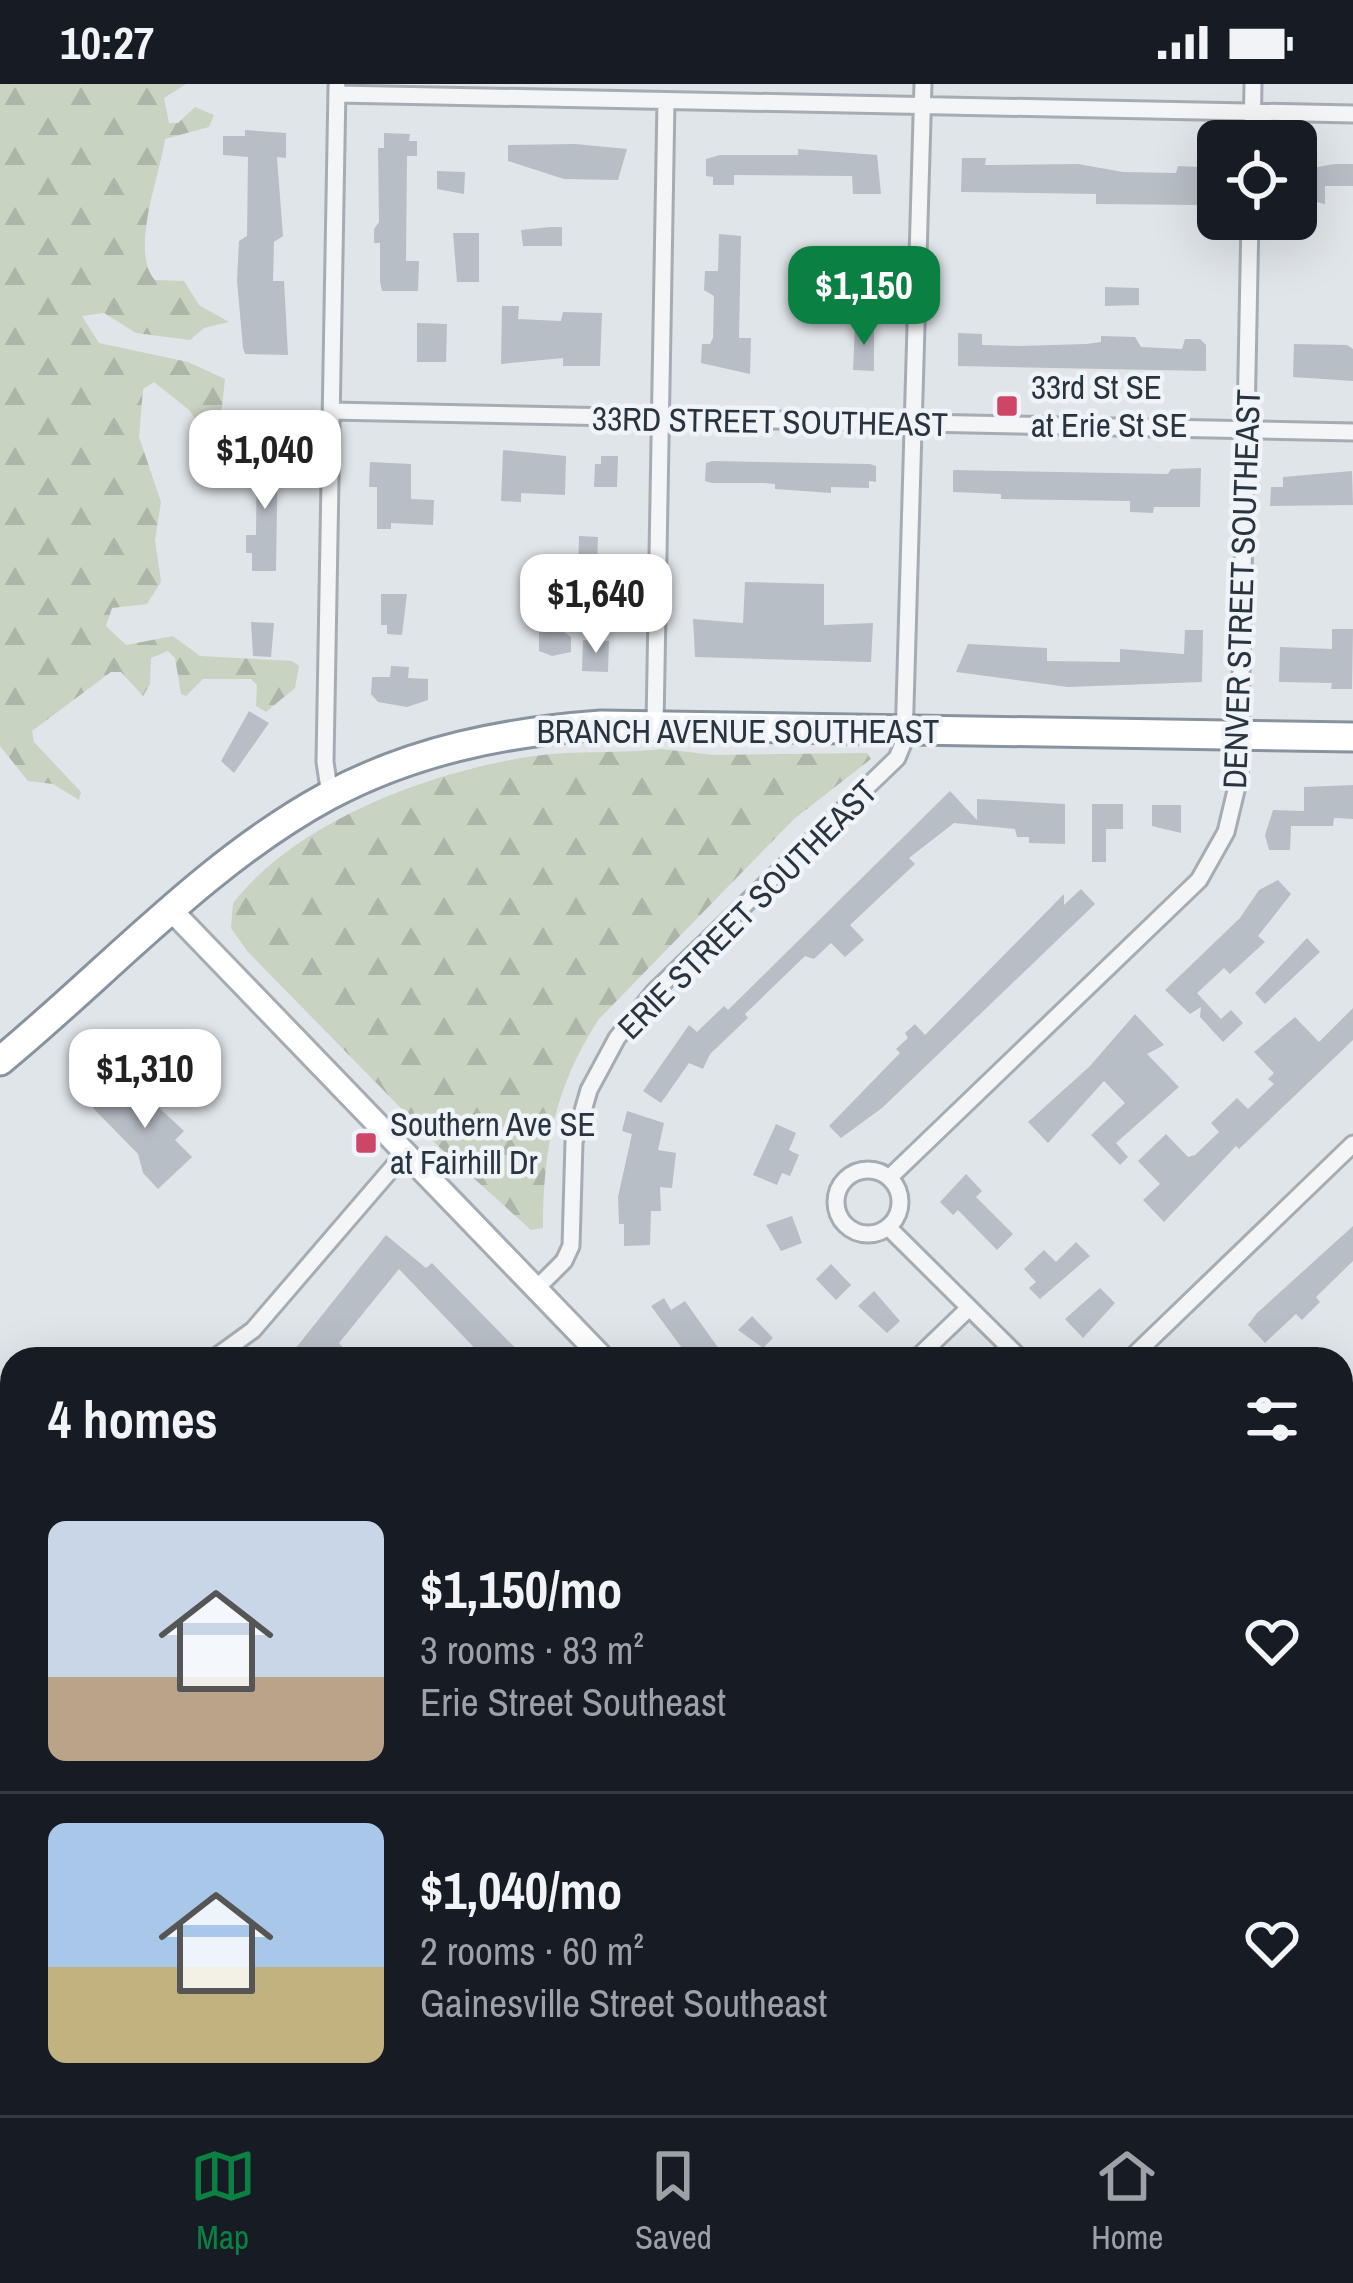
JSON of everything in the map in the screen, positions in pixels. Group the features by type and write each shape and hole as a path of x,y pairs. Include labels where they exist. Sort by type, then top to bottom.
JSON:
{"highway":[{"name":"BRANCH AVENUE SOUTHEAST","path":"0,1061 240,855 330,795 420,758 505,734 656,724 1353,737"}],"main road":[{"path":"173,912 593,1347"}],"street":[{"path":"908,729 922,84"},
{"path":"1252,84 1252,120"},
{"path":"330,795 325,762 337,89 1353,114"},
{"path":"656,724 666,100"},
{"name":"DENVER STREET SOUTHEAST","path":"889,1178 1198,880 1230,822 1240,735 1250,240"},
{"name":"33RD STREET SOUTHEAST","path":"331,412 1353,432"},
{"name":"ERIE STREET SOUTHEAST","path":"537,1288 564,1261 571,1246 574,1142 590,1090 617,1038 654,992 897,758 908,729"},
{"path":"1142,1347 1353,1144"},
{"path":"230,1347 253,1330 406,1152"},
{"path":"857,1172 889,1178 899,1208 888,1227 856,1232 836,1207 840,1186 857,1172"},
{"path":"888,1227 1009,1347"},
{"path":"928,1347 969,1308"}],"green space":[{"path":"0,84 186,84 164,98 169,123 178,123 195,107 214,115 209,127 165,139 145,250 155,280 184,281 199,305 229,322 204,328 190,340 136,333 104,313 82,316 99,343 188,362 225,379 221,416 207,434 189,410 154,382 143,389 139,437 161,502 155,540 161,582 147,604 112,608 106,626 126,645 173,636 200,656 292,661 299,666 295,688 266,712 256,706 257,685 251,679 203,679 186,696 181,694 175,658 168,651 151,658 150,684 143,696 121,672 111,672 32,731 34,742 81,792 79,800 53,784 28,781 0,746"},
{"path":"662,749 714,755 867,753 871,759 794,819 599,1019 562,1094 549,1145 543,1228 531,1230 438,1146 248,952 231,928 233,903 293,847 330,824 411,787 534,756"}],"building":[{"path":"245,130 286,133 286,158 277,157 283,236 274,242 273,281 284,281 288,355 245,354 243,348 237,281 239,241 247,236 248,157 223,155 223,136 245,136"},
{"path":"384,133 410,134 409,141 417,141 417,156 407,156 406,261 419,261 418,291 382,291 380,243 374,243 374,229 379,222 378,148 384,148"},
{"path":"508,145 627,149 618,180 564,179 508,161"},
{"path":"798,149 877,155 881,194 853,194 852,176 734,175 734,185 713,185 713,177 706,176 706,159 798,155"},
{"path":"962,158 986,158 985,165 1078,164 1123,172 1176,173 1178,166 1197,167 1197,205 1096,204 1096,194 961,192"},
{"path":"1353,164 1353,186 1325,186 1325,204 1317,202 1317,167"},
{"path":"437,171 465,172 464,194 437,189"},
{"path":"562,227 562,246 523,246 521,230"},
{"path":"453,233 479,233 479,282 457,282"},
{"path":"719,234 741,236 739,338 751,338 750,374 701,363 702,344 710,344 713,338 714,296 704,290 705,271 718,271"},
{"path":"1105,287 1139,288 1139,305 1105,306"},
{"path":"502,306 519,306 518,319 561,321 563,312 602,313 600,366 563,366 563,358 501,364"},
{"path":"417,323 447,324 446,362 417,362"},
{"path":"855,325 874,326 874,371 853,370"},
{"path":"958,333 982,334 982,345 1018,346 1086,344 1101,342 1101,336 1135,337 1141,347 1182,349 1185,339 1200,339 1206,345 1206,371 958,366"},
{"path":"1294,344 1347,345 1353,349 1353,381 1293,377"},
{"path":"257,447 278,447 276,571 252,571 252,553 246,553 246,535 256,535"},
{"path":"503,450 566,456 565,495 521,493 521,502 501,501"},
{"path":"601,456 618,456 617,487 594,487 595,464 601,464"},
{"path":"370,462 411,464 411,499 434,500 433,525 391,523 391,529 377,529 377,487 369,487"},
{"path":"706,463 870,464 876,466 876,482 869,481 869,488 831,487 831,493 775,489 775,484 764,483 712,483 705,481"},
{"path":"1201,468 1200,507 1154,507 1153,513 1130,512 1130,501 1001,499 1001,494 953,492 953,470 1168,474 1171,469"},
{"path":"1352,471 1353,505 1270,506 1271,487 1283,487 1283,477"},
{"path":"579,536 598,537 596,598 566,597 566,580 578,580"},
{"path":"745,582 824,584 824,625 873,623 871,662 695,657 693,619 743,623"},
{"path":"381,594 407,594 402,635 387,634 387,625 381,625"},
{"path":"251,622 274,623 271,657 253,656"},
{"path":"1332,629 1353,629 1352,689 1331,689 1332,683 1279,682 1280,647 1332,649"},
{"path":"1185,630 1203,630 1202,682 1068,687 956,672 968,644 1047,648 1047,661 1120,662 1120,649 1184,654"},
{"path":"539,632 564,632 571,637 571,652 552,656 539,651"},
{"path":"583,640 609,641 608,672 582,671"},
{"path":"391,666 409,667 408,678 428,679 428,700 407,707 378,702 371,694 372,677 390,677"},
{"path":"249,711 269,723 234,773 221,761"},
{"path":"1353,785 1353,819 1334,818 1333,826 1291,826 1290,850 1269,850 1265,835 1273,810 1304,811 1304,787"},
{"path":"950,791 977,820 977,799 1065,804 1065,844 1029,843 1029,837 1017,837 1015,829 954,823 909,858 915,864 850,925 864,940 845,957 831,943 814,959 805,956 745,1014 748,1018 710,1054 703,1069 689,1063 661,1103 643,1091 689,1025 697,1032 724,1006 728,1010"},
{"path":"1092,804 1123,804 1123,829 1106,829 1106,862 1092,862"},
{"path":"1152,805 1181,805 1181,833 1152,826"},
{"path":"1278,880 1291,894 1258,936 1265,942 1230,974 1224,968 1197,993 1221,1019 1231,1010 1243,1023 1223,1042 1200,1017 1201,1007 1190,1014 1165,990 1240,918 1259,890"},
{"path":"1081,889 1095,904 882,1108 841,1138 829,1126 900,1053 896,1049 908,1038 905,1033 915,1024 925,1035 1064,894 1064,905"},
{"path":"1307,938 1320,952 1265,1004 1255,993"},
{"path":"1353,1008 1353,1040 1239,1149 1236,1146 1164,1222 1143,1200 1160,1184 1138,1161 1166,1134 1188,1157 1195,1155 1219,1132 1211,1123 1237,1098 1248,1109 1274,1084 1268,1079 1274,1073 1254,1052 1295,1017 1319,1042"},
{"path":"1135,1014 1164,1045 1147,1054 1179,1087 1116,1143 1128,1157 1120,1165 1091,1135 1125,1103 1104,1081 1048,1143 1028,1122 1090,1066"},
{"path":"127,1078 184,1131 175,1140 192,1157 158,1189 143,1173 138,1154 93,1108"},
{"path":"627,1111 664,1123 658,1150 676,1153 672,1188 660,1187 661,1211 651,1211 650,1245 624,1246 624,1224 619,1224 618,1197 632,1134 622,1131"},
{"path":"776,1124 796,1133 789,1150 799,1155 790,1176 782,1173 777,1185 753,1175"},
{"path":"966,1174 982,1191 976,1197 1013,1234 997,1250 958,1210 953,1215 940,1202"},
{"path":"792,1216 802,1243 781,1251 766,1225"},
{"path":"1353,1226 1353,1261 1316,1297 1320,1302 1302,1320 1296,1314 1265,1343 1248,1325 1257,1313"},
{"path":"386,1235 426,1268 432,1263 514,1347 474,1347 399,1269 339,1343 342,1347 297,1347"},
{"path":"1076,1242 1090,1256 1040,1299 1029,1288 1036,1282 1024,1269 1044,1250 1056,1262"},
{"path":"831,1264 851,1285 836,1300 816,1279"},
{"path":"1100,1288 1115,1303 1083,1338 1065,1319"},
{"path":"874,1291 900,1321 887,1333 858,1306"},
{"path":"664,1298 671,1310 685,1301 718,1347 681,1347 651,1306"},
{"path":"752,1316 773,1338 762,1347 738,1330"}],"place":[{"name":"33rd St SE at Erie St SE","path":"1007,406"},
{"name":"Southern Ave SE at Fairhill Dr","path":"366,1143"}]}
